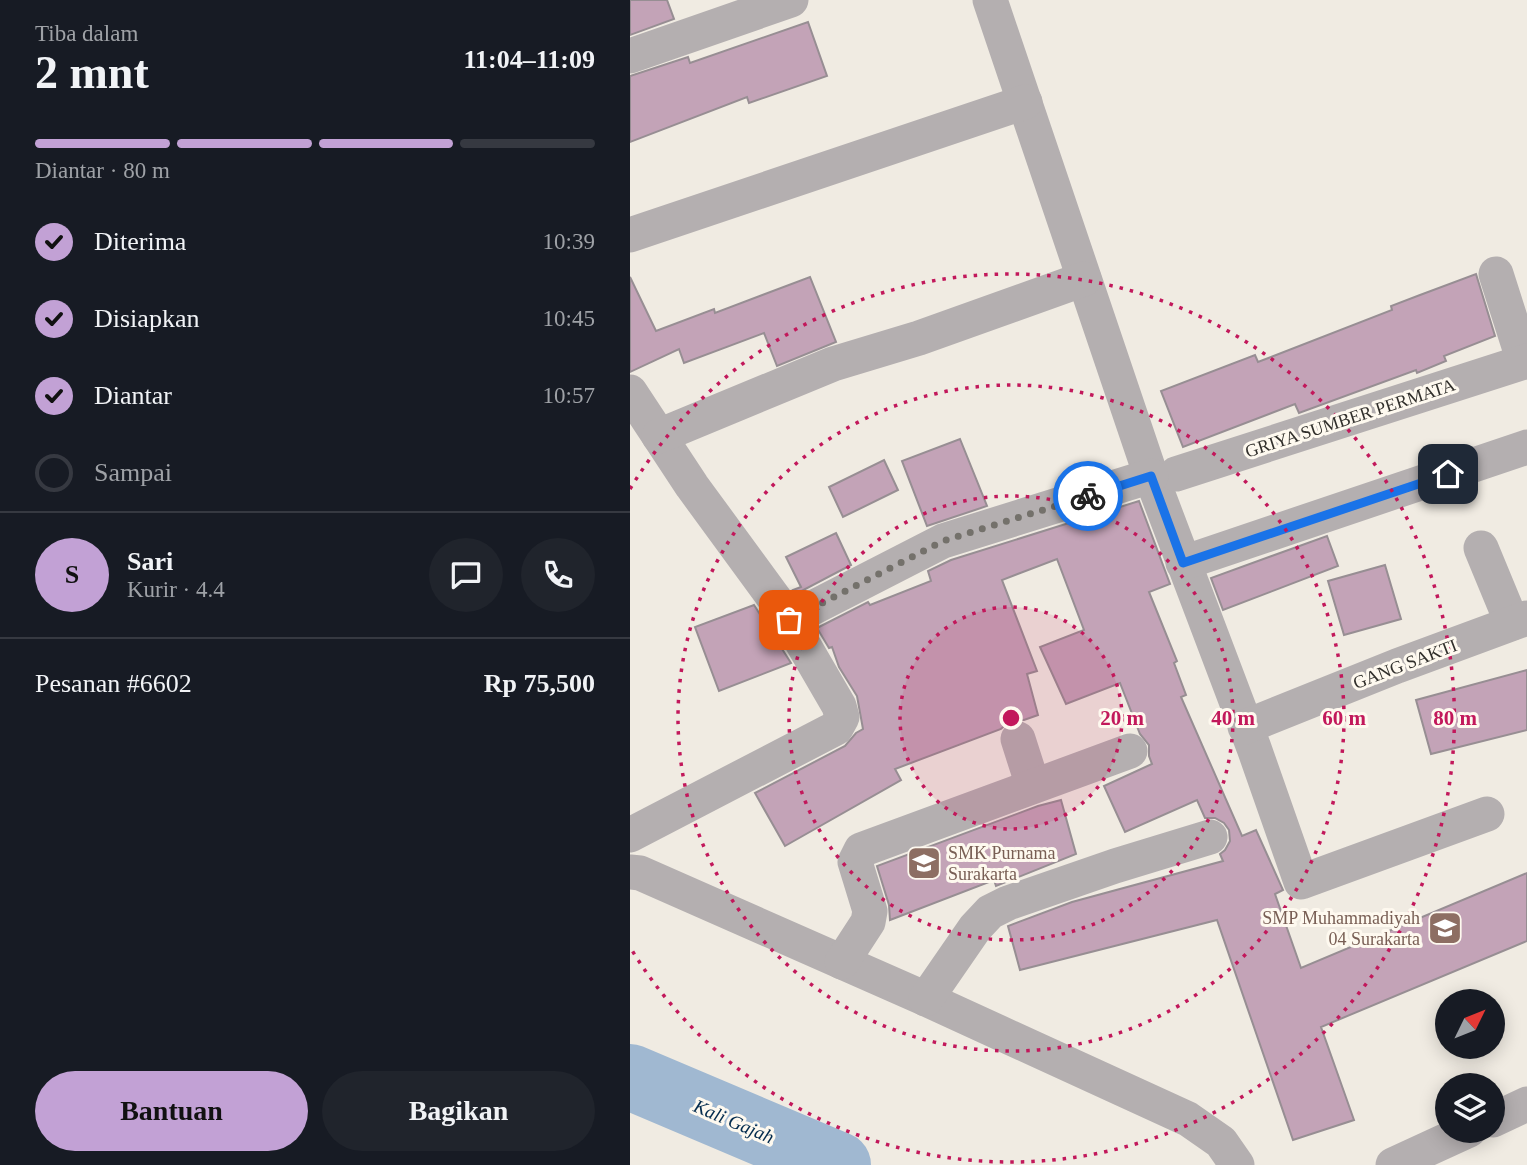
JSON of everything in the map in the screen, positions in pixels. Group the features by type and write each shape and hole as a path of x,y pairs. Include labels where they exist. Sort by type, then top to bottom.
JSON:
{"street":[{"path":"630,57 791,0"},
{"path":"990,0 1084,279 1163,475 1183,563 1301,882 1487,814"},
{"path":"630,235 1025,102"},
{"name":"GRIYA SUMBER PERMATA","path":"789,620 943,541 1526,361 1496,274"},
{"path":"659,436 822,368 919,338 1084,279"},
{"path":"630,392 692,486 789,620 839,706 842,717 836,727 630,835"},
{"path":"1183,563 1527,447"},
{"path":"1481,548 1520,620"},
{"name":"GANG SAKTI","path":"1245,727 1520,620"},
{"path":"1018,738 1033,786"},
{"path":"842,962 868,922 870,911 855,862 861,850 1130,751"},
{"path":"926,999 975,928 990,912 1008,903 1115,866 1210,837"},
{"path":"630,872 640,873 926,999 1188,1119 1221,1142 1237,1165"},
{"path":"1505,1114 1527,1104"},
{"path":"1393,1165 1441,1143"}],"building":[{"path":"630,0 667,0 674,19 630,35"},
{"path":"808,22 827,76 749,103 747,97 630,142 630,76 688,57 690,63"},
{"path":"1476,274 1495,336 1444,356 1446,361 1417,373 1416,370 1299,413 1295,404 1183,447 1161,391 1255,355 1258,362 1392,310 1391,306"},
{"path":"630,277 656,331 714,309 715,313 810,277 836,342 777,366 764,333 684,363 679,349 630,372"},
{"path":"960,439 987,506 927,526 902,461"},
{"path":"884,460 898,490 843,517 829,487"},
{"path":"1139,501 1170,584 1149,592 1177,661 1174,663 1186,695 1181,697 1242,836 1256,830 1283,890 1275,894 1301,968 1527,873 1527,941 1321,1027 1354,1120 1293,1140 1217,920 1020,970 1008,926 1072,902 1223,861 1220,854 1230,841 1229,830 1224,823 1215,818 1205,818 1197,800 1125,832 1104,786 1152,764 1149,745 1140,734 1120,683 1066,704 1040,647 1084,630 1057,559 1002,580 1037,671 1027,674 1038,715 1024,720 1011,720 1001,729 895,769 901,780 785,846 755,793 845,746 863,729 857,696 839,667 832,647 829,648 817,628 868,602 870,605 931,581 928,571 951,560"},
{"path":"836,533 851,565 796,594 793,590 801,587 786,557"},
{"path":"1327,536 1338,566 1223,610 1211,578"},
{"path":"1385,565 1401,619 1344,635 1328,581"},
{"path":"754,605 791,663 719,691 695,627"},
{"path":"1527,670 1527,730 1431,754 1416,700"},
{"path":"1061,800 1076,854 996,886 994,880 890,920 889,905 877,866 1038,806"}],"waterway":[{"name":"Kali Gajah","path":"630,1077 838,1165"}],"way so far":[{"path":"789,620 943,541 1088,496"}],"place":[{"name":"SMK Purnama Surakarta","path":"924,863"},
{"name":"SMP Muhammadiyah 04 Surakarta","path":"1445,928"}],"route":[{"path":"1088,496 1151,476 1183,563 1448,474"}]}
